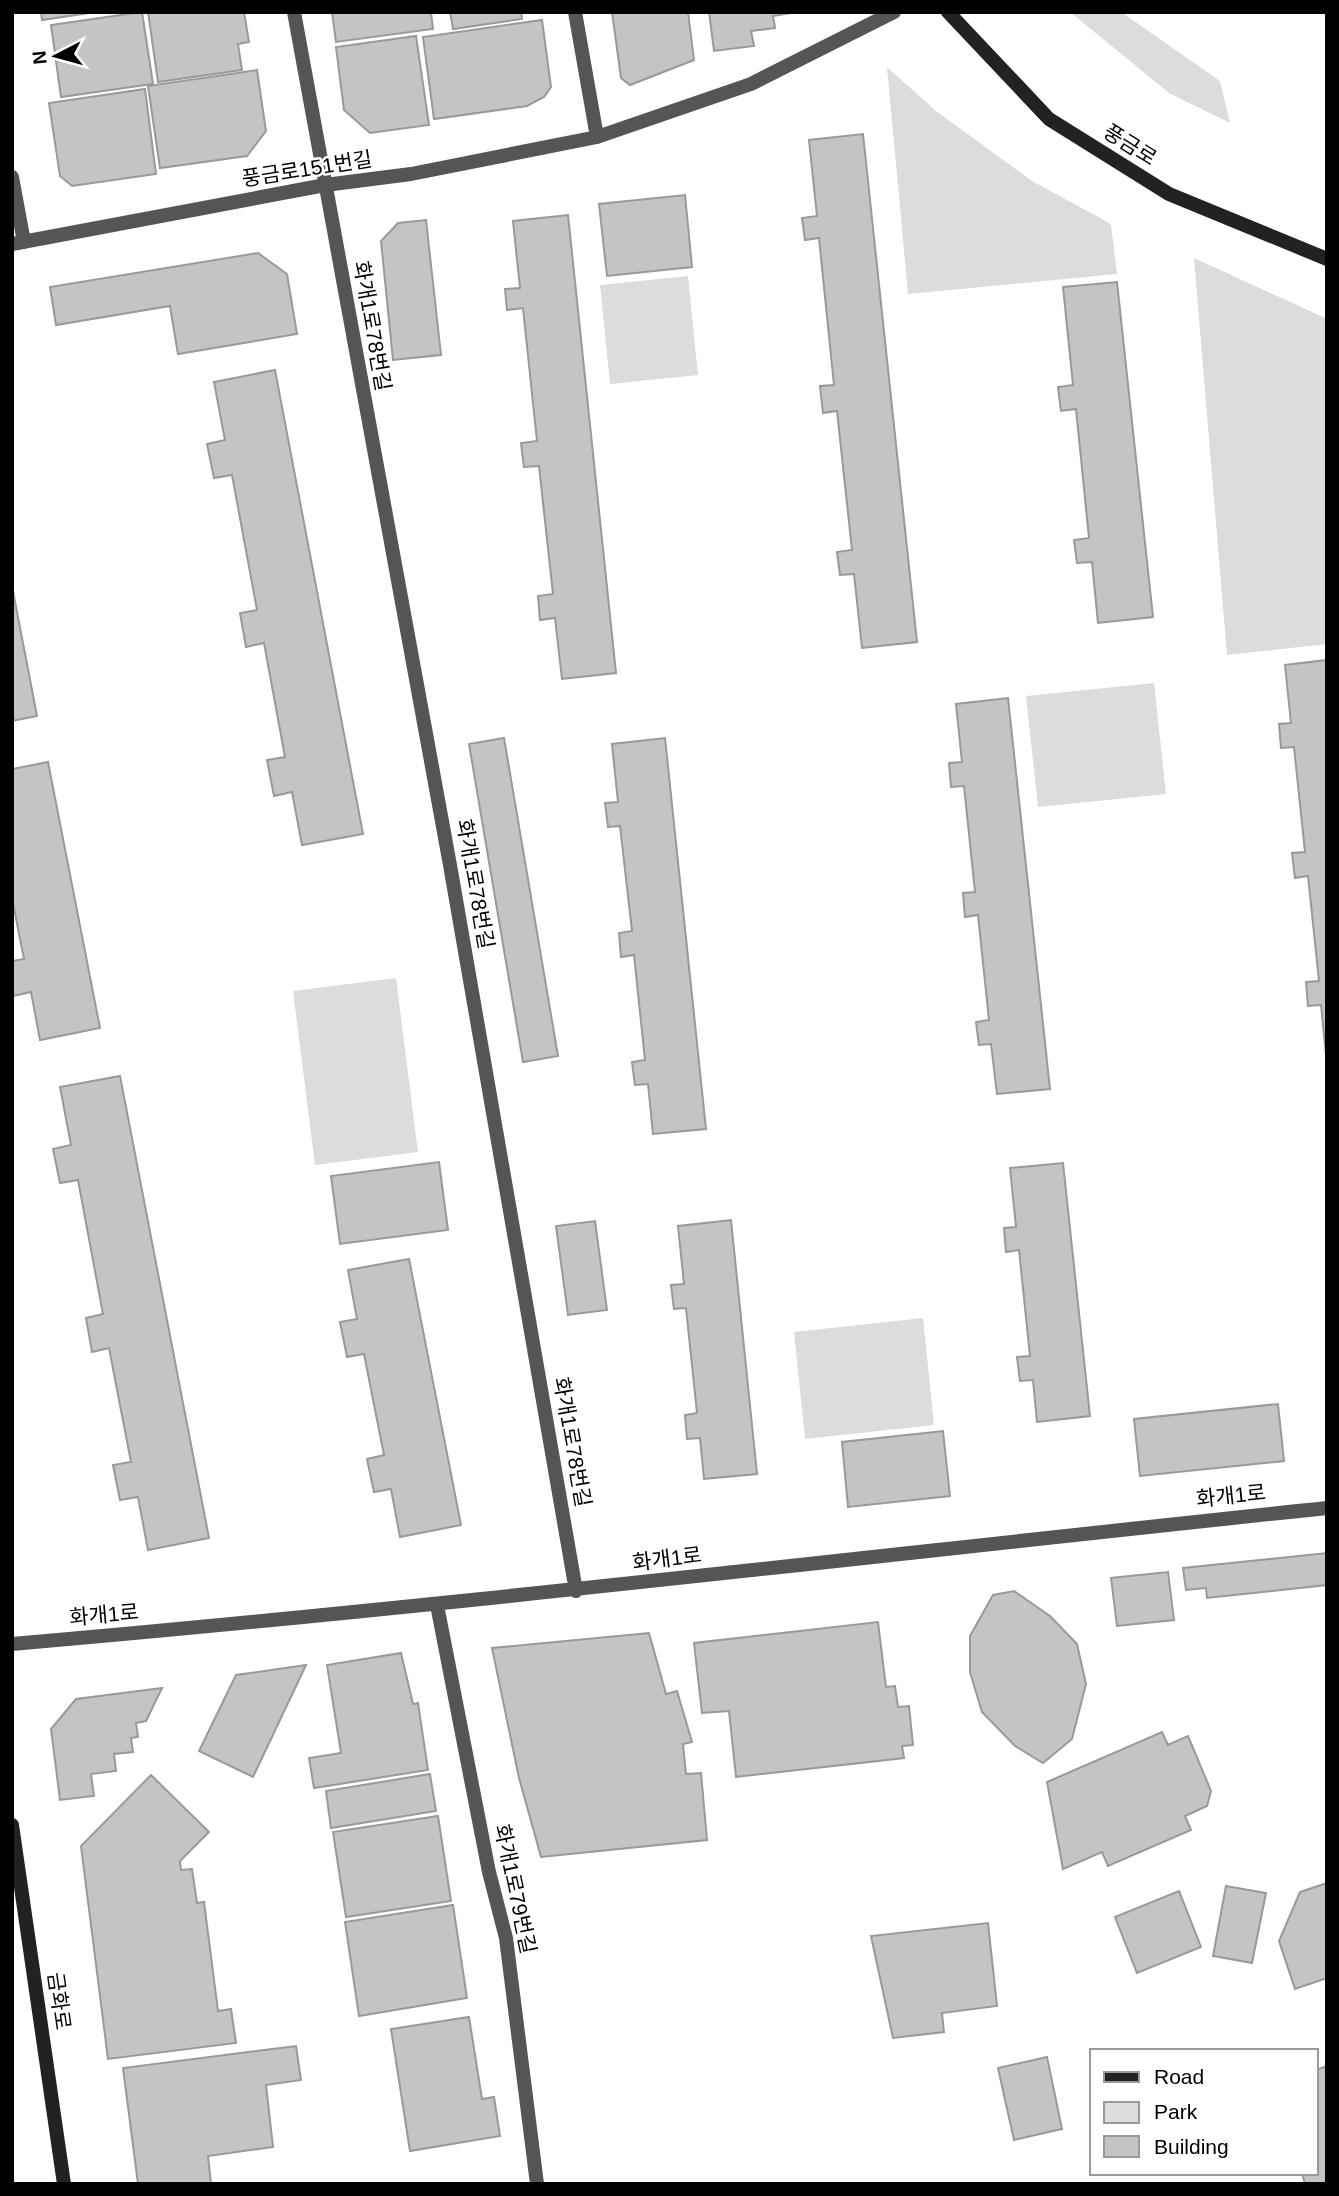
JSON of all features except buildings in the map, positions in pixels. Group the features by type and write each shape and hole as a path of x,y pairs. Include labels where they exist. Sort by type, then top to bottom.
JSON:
{"street":[{"name":"화개1로78번길","path":"294,12 448,852 576,1591"},
{"path":"575,12 597,136"},
{"name":"풍금로151번길","path":"12,177 18,243 325,186 411,174 597,136 751,84 894,12"},
{"name":"풍금로","path":"948,12 1049,120 1169,194 1327,259"},
{"name":"화개1로","path":"12,1644 576,1591 1118,1528 1327,1508"},
{"name":"화개1로79번길","path":"437,1605 489,1872 506,1938 537,2184"},
{"name":"금화로","path":"12,1825 64,2184"}],"green space":[{"path":"1070,12 1121,12 1220,81 1230,123 1169,93"},
{"path":"887,67 936,111 1032,181 1111,224 1117,274 908,294"},
{"path":"1194,258 1327,319 1327,644 1227,655"},
{"path":"688,276 698,375 610,384 600,285"},
{"path":"1154,683 1166,794 1038,807 1026,696"},
{"path":"396,978 418,1152 315,1165 293,991"},
{"path":"923,1318 934,1425 805,1439 794,1332"}]}
